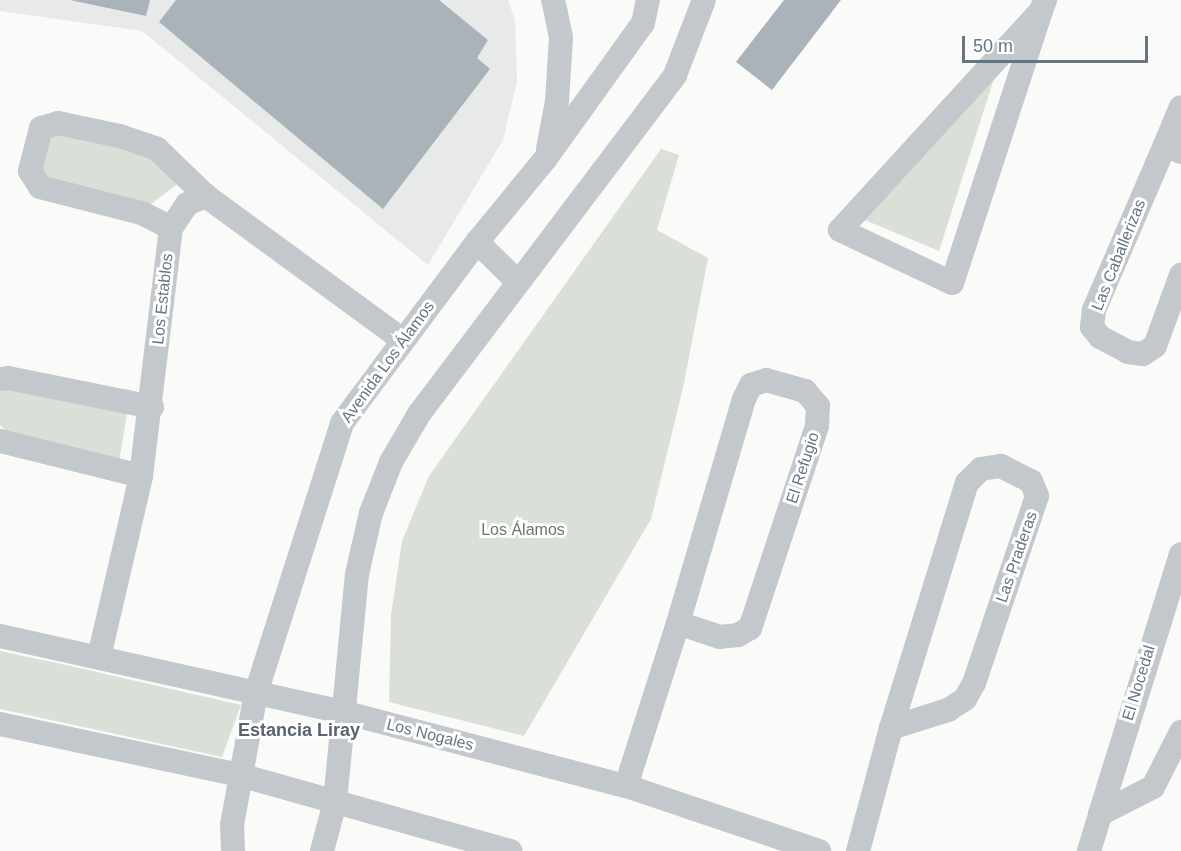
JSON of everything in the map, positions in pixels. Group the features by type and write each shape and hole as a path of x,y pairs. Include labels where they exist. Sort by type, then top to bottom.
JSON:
{"street":[{"path":"546,158 557,101 561,37 553,0"},
{"name":"Avenida Los Álamos","path":"233,851 232,825 256,693 342,423 477,242 546,158 643,23 648,0"},
{"path":"322,851 335,802 357,574 371,513 391,462 419,414 675,75 704,0"},
{"path":"1043,5 952,283 840,230 896,169 1043,5"},
{"name":"Las Caballerizas","path":"1181,107 1173,149 1094,310 1092,327 1100,337 1128,352 1143,354 1155,345 1181,275"},
{"path":"171,228 141,213 40,187 30,171 41,128 58,123 120,136 156,149 206,196 403,340"},
{"name":"Los Establos","path":"99,657 141,476 152,407 171,228 187,204 206,196"},
{"path":"477,242 518,282"},
{"path":"0,380 8,378 152,407"},
{"name":"El Refugio","path":"626,786 678,622 744,399 751,385 766,380 805,391 818,405 817,426 750,627 738,635 720,637 678,622"},
{"path":"0,441 141,476"},
{"name":"Las Praderas","path":"858,851 891,729 967,483 981,469 1000,466 1031,481 1036,496 974,683 965,699 948,710 891,729"},
{"name":"El Nocedal","path":"1089,851 1181,554"},
{"name":"Los Nogales","path":"0,636 343,712 626,786 819,851"},
{"path":"0,724 240,775 512,851"},
{"path":"1100,814 1153,787 1181,732"}],"shaded area":[{"path":"0,0 508,0 515,20 517,82 503,140 428,265 142,31 0,11"}],"green space":[{"path":"997,69 939,251 860,218"},
{"path":"49,132 151,149 183,180 147,207 37,178"},
{"name":"Los Álamos","path":"661,149 679,155 657,230 708,258 683,388 651,519 524,736 389,702 391,615 402,541 429,476"},
{"path":"6,386 127,414 119,461 5,430 0,425 0,390"},
{"path":"0,651 241,705 222,757 0,709"}],"building":[{"path":"70,0 150,0 146,16"},
{"path":"176,0 439,0 488,40 477,58 490,69 383,209 159,22"},
{"path":"784,0 841,0 772,90 736,62"}],"district":[{"name":"Estancia Liray","path":"299,730"}]}
